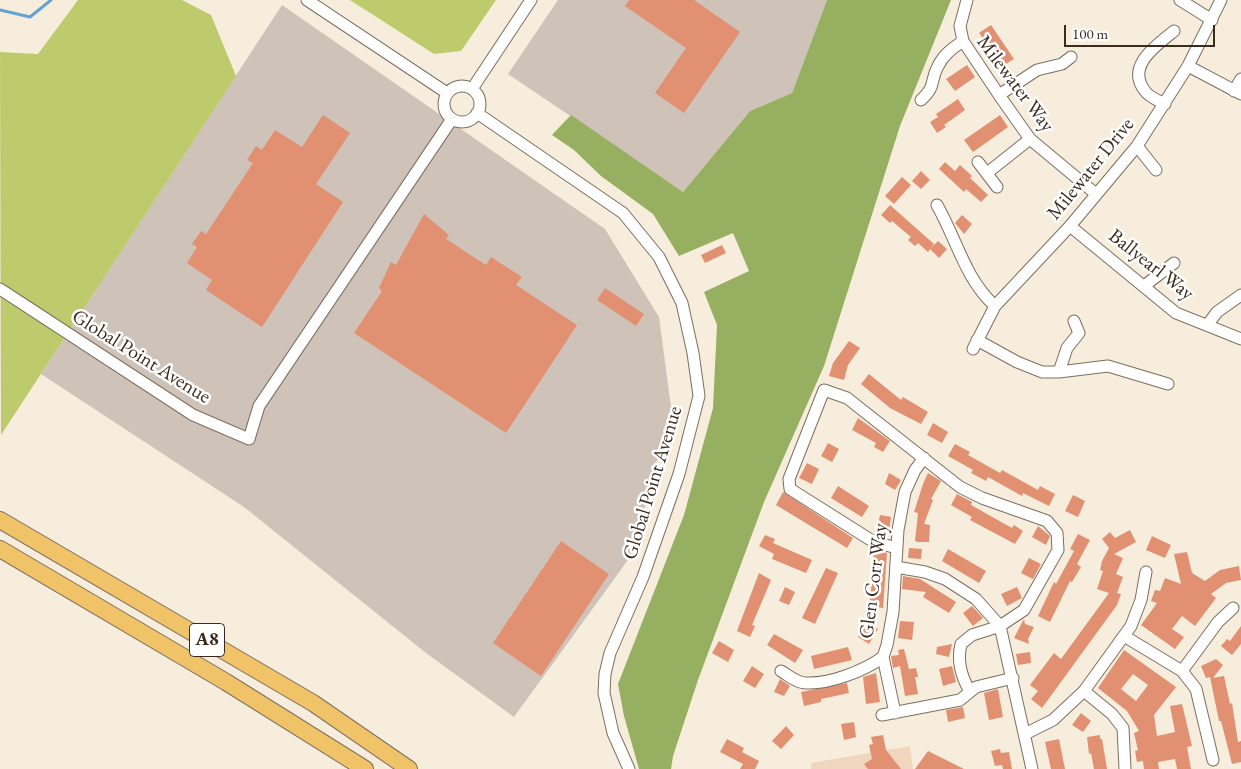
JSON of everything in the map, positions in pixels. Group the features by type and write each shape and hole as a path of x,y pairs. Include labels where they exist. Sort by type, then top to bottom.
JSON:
{"highway":[{"name":"A8","path":"0,520 313,703 409,769"},
{"name":"A8","path":"0,549 226,682 365,769"}],"street":[{"path":"307,0 447,93"},
{"path":"472,89 531,0"},
{"path":"963,40 960,26 967,0"},
{"path":"1180,0 1212,20"},
{"name":"Milewater Drive","path":"1059,372 1042,372 975,345 995,306 1070,226 1137,146 1188,66 1221,0"},
{"path":"1165,104 1145,92 1138,76 1142,58 1174,30"},
{"name":"Milewater Way","path":"921,100 932,90 934,73 944,55 963,40 1030,139 1096,194"},
{"path":"999,95 1037,70 1062,64 1071,57"},
{"path":"1188,66 1238,93 1241,79"},
{"path":"458,86 472,89 479,98 477,114 466,121 452,119 445,110 444,99 447,93 458,86"},
{"name":"Global Point Avenue","path":"477,114 515,137 623,212 659,257 682,303 693,353 699,396 679,474 643,577 610,653 605,674 604,693 613,733 629,769"},
{"name":"Global Point Avenue","path":"0,289 193,416 249,439 259,406 452,119"},
{"path":"987,173 1030,139"},
{"path":"1137,146 1156,170"},
{"path":"978,162 997,187"},
{"path":"937,205 951,230 972,282 995,306"},
{"name":"Ballyearl Way","path":"1070,226 1176,313 1208,324 1241,339"},
{"path":"1144,286 1174,263"},
{"path":"1208,324 1217,312 1241,295"},
{"path":"1074,321 1079,333 1067,348 1059,372 1108,366 1168,384"},
{"path":"897,548 874,542 790,489 789,479 824,390 847,398 942,474 969,492 1047,521 1057,533 1058,550 1030,601 1016,616 1006,620 1000,626 972,635 961,644 959,660 963,678 969,690"},
{"name":"Glen Corr Way","path":"895,713 883,657 893,612 897,548 905,492 915,470 924,458"},
{"path":"896,567 925,572 945,579 976,599 1000,626 1032,769"},
{"path":"1025,734 1053,720 1084,691 1131,626 1141,600 1146,572"},
{"path":"1182,672 1218,622 1233,608"},
{"path":"1124,636 1182,672 1196,689 1213,760"},
{"path":"781,671 805,683 857,672 868,668 883,657"},
{"path":"882,715 960,700 969,690 1013,678"},
{"path":"1084,691 1112,714 1123,728 1126,769"}],"shaded area":[{"path":"558,0 827,0 792,93 750,111 683,192 508,74"},
{"path":"282,5 605,229 659,317 671,407 633,553 514,717 426,653 244,507 41,374"},
{"path":"910,746 913,769 811,769 811,763"}],"green space":[{"path":"78,0 182,0 211,15 236,76 1,435 0,52 38,54"},
{"path":"350,0 496,0 461,51 434,54"},
{"path":"827,0 951,0 900,126 824,366 764,502 698,680 673,756 671,769 639,769 624,716 618,684 684,515 713,408 717,325 704,292 749,271 733,233 679,256 653,214 601,176 574,150 552,135 571,115 683,192 750,111 792,93"}],"building":[{"path":"629,0 694,0 740,32 684,113 655,93 686,48 625,6"},
{"path":"991,25 1014,59 1004,65 979,33"},
{"path":"967,65 975,77 955,91 946,79"},
{"path":"958,99 965,110 944,125 946,127 937,133 930,122 938,117 936,114"},
{"path":"323,115 350,133 316,184 343,202 262,327 206,290 212,280 187,263 197,247 192,244 201,231 206,234 253,163 247,160 256,146 262,150 275,130 302,147"},
{"path":"1000,115 1008,127 973,152 964,140"},
{"path":"945,162 955,171 960,165 972,176 970,178 988,195 981,202 966,189 964,192 939,169"},
{"path":"921,171 930,180 921,189 912,181"},
{"path":"902,177 911,185 894,204 885,196"},
{"path":"890,205 934,244 928,252 918,243 915,246 908,240 911,237 892,221 890,223 881,215"},
{"path":"424,214 449,235 446,239 486,265 491,257 522,277 516,285 577,325 506,433 354,333 382,291 379,288 391,262 396,265"},
{"path":"962,215 972,224 964,234 955,223"},
{"path":"938,241 947,249 939,258 930,249"},
{"path":"722,245 726,253 705,263 701,255"},
{"path":"605,288 644,314 636,326 597,300"},
{"path":"849,341 860,348 848,365 844,380 829,376 833,363"},
{"path":"869,374 901,400 903,397 928,412 921,424 890,408 861,384"},
{"path":"858,418 890,441 883,452 874,447 876,443 852,430"},
{"path":"933,423 948,432 942,443 927,435"},
{"path":"828,443 839,449 832,462 821,456"},
{"path":"955,444 970,452 968,455 1000,473 1002,470 1038,490 1040,486 1055,494 1049,506 1023,493 1022,496 988,477 986,481 971,473 973,470 948,456"},
{"path":"807,463 819,469 812,484 799,478"},
{"path":"889,473 901,480 895,490 885,484"},
{"path":"928,473 941,481 931,499 933,500 924,524 930,525 929,542 918,542 915,541 918,513 914,512"},
{"path":"838,486 869,506 862,517 831,498"},
{"path":"783,492 853,538 847,548 776,505"},
{"path":"957,494 972,502 971,505 1012,528 1014,525 1023,531 1015,544 970,520 972,517 951,505"},
{"path":"1073,495 1085,501 1078,517 1065,511"},
{"path":"880,515 891,517 889,531 877,529"},
{"path":"1038,526 1050,536 1046,545 1032,537"},
{"path":"1130,530 1136,542 1114,554 1123,558 1116,574 1123,577 1117,593 1121,594 1117,605 1042,708 1031,699 1038,691 1030,685 1054,653 1061,659 1109,593 1097,589 1103,571 1100,570 1102,561 1109,548 1102,539 1110,532 1115,538"},
{"path":"1078,534 1090,540 1077,564 1081,567 1072,582 1070,581 1050,622 1038,616 1054,582 1056,584 1074,551 1070,549"},
{"path":"765,535 775,539 773,543 812,560 806,573 772,559 774,554 759,546"},
{"path":"1152,536 1171,545 1165,558 1146,550"},
{"path":"561,541 609,574 541,676 493,643"},
{"path":"909,548 922,549 921,559 908,558"},
{"path":"873,549 887,553 883,608 869,606 874,566"},
{"path":"948,549 986,571 979,583 942,561"},
{"path":"1187,552 1192,573 1205,581 1220,570 1239,566 1241,580 1226,583 1211,594 1216,598 1195,626 1182,616 1172,629 1184,637 1175,649 1141,625 1157,603 1151,601 1155,590 1160,591 1165,578 1181,584 1174,554"},
{"path":"1029,558 1041,564 1033,579 1021,573"},
{"path":"826,568 838,573 815,624 802,618"},
{"path":"759,573 771,580 752,625 755,626 750,637 737,631"},
{"path":"903,576 920,579 956,602 949,613 923,597 926,592 902,589"},
{"path":"785,587 795,592 789,605 779,601"},
{"path":"1017,587 1022,598 1007,606 1001,594"},
{"path":"972,606 983,618 973,626 963,613"},
{"path":"1024,619 1025,624 1034,627 1028,639 1029,644 1014,638"},
{"path":"900,621 914,622 912,640 898,638"},
{"path":"867,622 878,629 869,644 858,637"},
{"path":"1241,626 1241,644 1232,655 1221,646 1227,639 1230,641"},
{"path":"774,634 803,650 795,663 767,645"},
{"path":"719,641 734,650 728,662 712,653"},
{"path":"952,644 949,657 936,654 937,647"},
{"path":"848,647 852,660 814,669 811,656"},
{"path":"904,649 909,669 916,668 918,677 915,677 918,694 905,696 900,666 893,668 891,656 899,655 898,650"},
{"path":"1124,650 1176,687 1154,715 1157,736 1175,732 1170,706 1182,704 1192,746 1187,747 1191,769 1177,769 1175,759 1158,762 1159,769 1144,769 1143,761 1137,762 1135,751 1138,750 1134,733 1139,731 1127,711 1098,688","holes":["1133,674 1148,685 1136,701 1121,689"]},
{"path":"1030,652 1031,663 1018,665 1016,654"},
{"path":"1216,659 1223,665 1213,678 1224,676 1230,704 1232,703 1238,742 1241,741 1241,762 1232,764 1221,721 1219,721 1210,677 1206,678 1201,666"},
{"path":"752,666 764,674 755,688 743,681"},
{"path":"952,666 956,682 943,686 939,669"},
{"path":"876,673 880,702 866,704 863,677"},
{"path":"780,679 790,686 784,696 774,692"},
{"path":"847,683 849,693 821,699 821,702 804,706 801,692"},
{"path":"998,689 1003,717 989,720 984,693"},
{"path":"963,707 965,718 948,722 946,710"},
{"path":"1081,713 1091,721 1083,732 1072,725"},
{"path":"854,722 856,737 844,740 841,724"},
{"path":"786,726 794,735 781,749 772,741"},
{"path":"883,735 886,750 901,769 868,769 864,764 872,759 869,745 873,744 871,737"},
{"path":"1100,735 1107,769 1094,769 1091,753 1089,754 1087,737"},
{"path":"727,739 744,748 742,752 759,761 755,769 740,769 743,764 720,752"},
{"path":"1059,739 1065,769 1051,769 1045,742"},
{"path":"1000,749 1001,753 1009,752 1012,769 1003,769 1002,765 995,766 991,751"},
{"path":"928,751 964,769 915,769"}],"waterway":[{"path":"0,10 30,17 51,0"}]}
